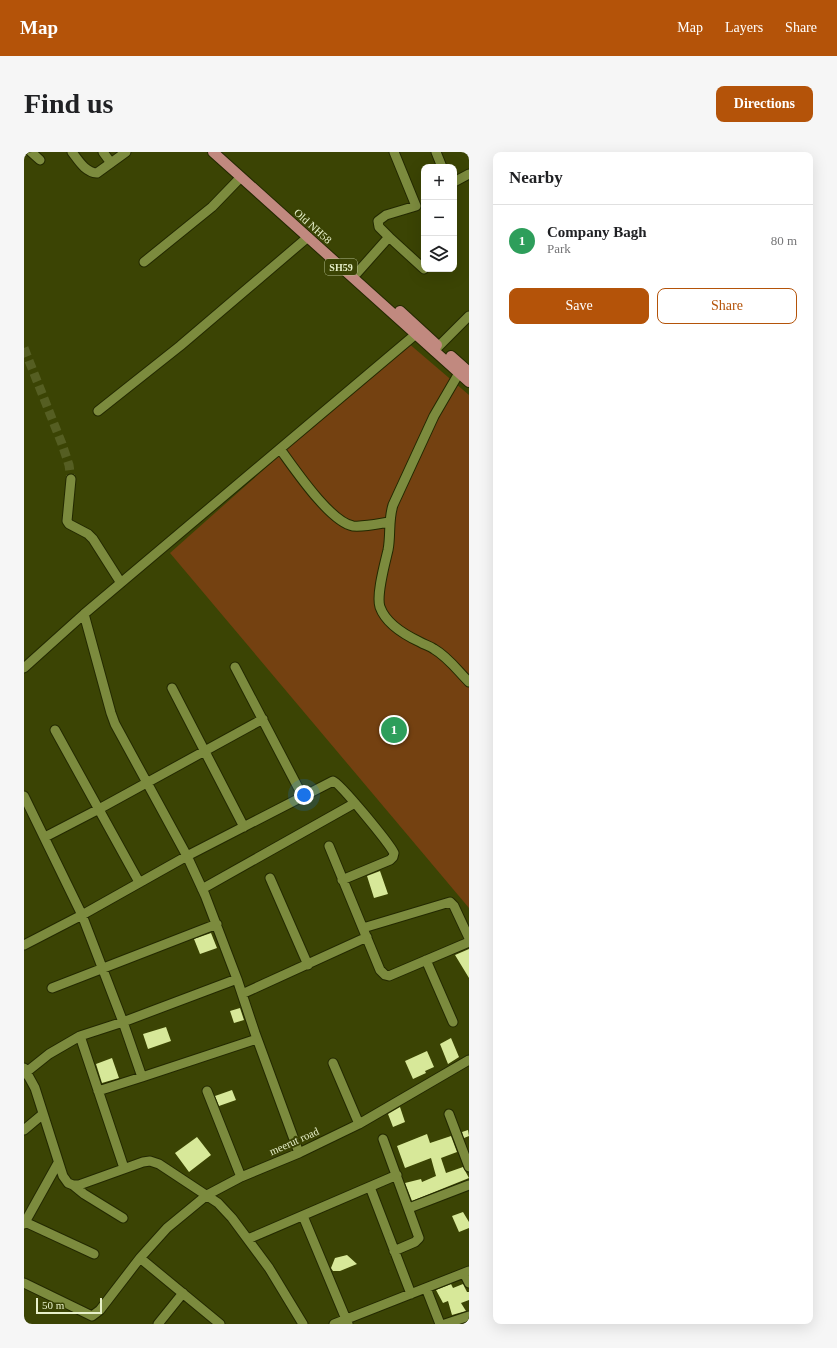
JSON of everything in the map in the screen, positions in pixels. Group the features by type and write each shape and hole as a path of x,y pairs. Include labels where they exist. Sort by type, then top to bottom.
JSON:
{"main road":[{"name":"Old NH58","path":"213,152 308,237 361,279 416,334 436,348"},
{"name":"Old NH58","path":"223,152 464,372 469,382"}],"street":[{"path":"31,152 40,160"},
{"path":"72,152 84,167 97,173 126,152"},
{"path":"103,152 111,163"},
{"path":"394,152 420,205 386,216 378,221 379,227 421,266"},
{"path":"436,152 441,164"},
{"path":"457,180 469,174"},
{"path":"144,262 212,207 241,177"},
{"path":"98,412 180,346 308,237"},
{"path":"361,279 389,237"},
{"path":"436,348 469,316"},
{"path":"24,668 84,614 416,334"},
{"path":"464,372 434,416 393,505 389,522 389,544 379,597 380,607 386,618 396,628 408,637 434,648 445,657 469,682"},
{"path":"280,449 325,507 340,520 352,526 366,526 389,522"},
{"path":"71,479 67,521 69,524 88,534 93,539 121,583"},
{"path":"84,614 115,724 187,856 202,889 217,924 299,1153"},
{"path":"235,667 303,797"},
{"path":"172,688 244,826"},
{"path":"45,837 100,809 263,719"},
{"path":"55,730 139,882"},
{"path":"24,945 82,915 139,882 244,826 330,783 335,782 394,853 390,860 342,880"},
{"path":"24,796 82,915 103,968 142,1077"},
{"path":"202,889 354,803"},
{"path":"328,846 368,938 380,970 385,975 389,976 469,942"},
{"path":"270,878 308,964"},
{"path":"363,928 450,902 453,903 469,938"},
{"path":"52,988 217,924"},
{"path":"242,994 368,938"},
{"path":"426,960 453,1022"},
{"path":"123,1218 68,1183 63,1176 35,1088 25,1071 49,1054 80,1036 123,1022 237,979"},
{"path":"80,1036 124,1168"},
{"path":"98,1090 257,1039"},
{"name":"meerut road","path":"24,1283 92,1316 100,1310 140,1258 167,1228 207,1195 241,1177 299,1153 359,1124 469,1060"},
{"path":"333,1063 359,1124"},
{"path":"207,1091 241,1177"},
{"path":"24,1130 43,1114"},
{"path":"449,1114 469,1167"},
{"path":"383,1139 419,1238 415,1242 394,1251"},
{"path":"73,1185 83,1184 143,1162 154,1162 207,1195 218,1203 232,1218 269,1268 304,1324"},
{"path":"58,1163 24,1223 94,1254"},
{"path":"248,1240 397,1175"},
{"path":"409,1208 469,1185"},
{"path":"370,1187 410,1294"},
{"path":"303,1216 347,1322"},
{"path":"140,1258 220,1324"},
{"path":"334,1324 347,1322 410,1294 467,1272 469,1283"},
{"path":"426,1288 440,1324"},
{"path":"158,1324 183,1293"},
{"path":"445,1324 469,1316"}],"shaded area":[{"path":"407,342 469,395 469,908 170,553"}],"building":[{"path":"380,871 388,894 374,898 367,876"},
{"path":"211,933 217,948 200,954 194,939"},
{"path":"469,949 469,978 455,955"},
{"path":"240,1008 244,1020 234,1023 230,1011"},
{"path":"166,1027 171,1041 148,1049 143,1034"},
{"path":"451,1038 459,1057 448,1064 440,1044"},
{"path":"427,1051 434,1067 425,1071 426,1073 413,1079 405,1061"},
{"path":"112,1058 119,1078 102,1083 96,1064"},
{"path":"232,1090 236,1100 219,1106 215,1096"},
{"path":"400,1107 405,1122 393,1127 388,1114"},
{"path":"468,1130 469,1136 464,1138 462,1132"},
{"path":"427,1134 430,1143 451,1136 457,1152 441,1158 446,1173 463,1167 469,1178 412,1201 405,1183 421,1179 422,1182 436,1176 431,1158 405,1168 397,1146"},
{"path":"197,1137 211,1155 189,1172 175,1153"},
{"path":"463,1212 469,1222 469,1228 459,1232 452,1216"},
{"path":"347,1255 357,1264 340,1271 333,1271 331,1268 335,1258"},
{"path":"451,1284 453,1288 463,1284 467,1292 469,1292 469,1300 461,1303 466,1311 452,1315 448,1301 443,1303 436,1290"}],"tunnel":[{"path":"24,348 62,444 69,465 71,479"}],"place":[{"name":"Company Bagh","path":"394,730"}]}
